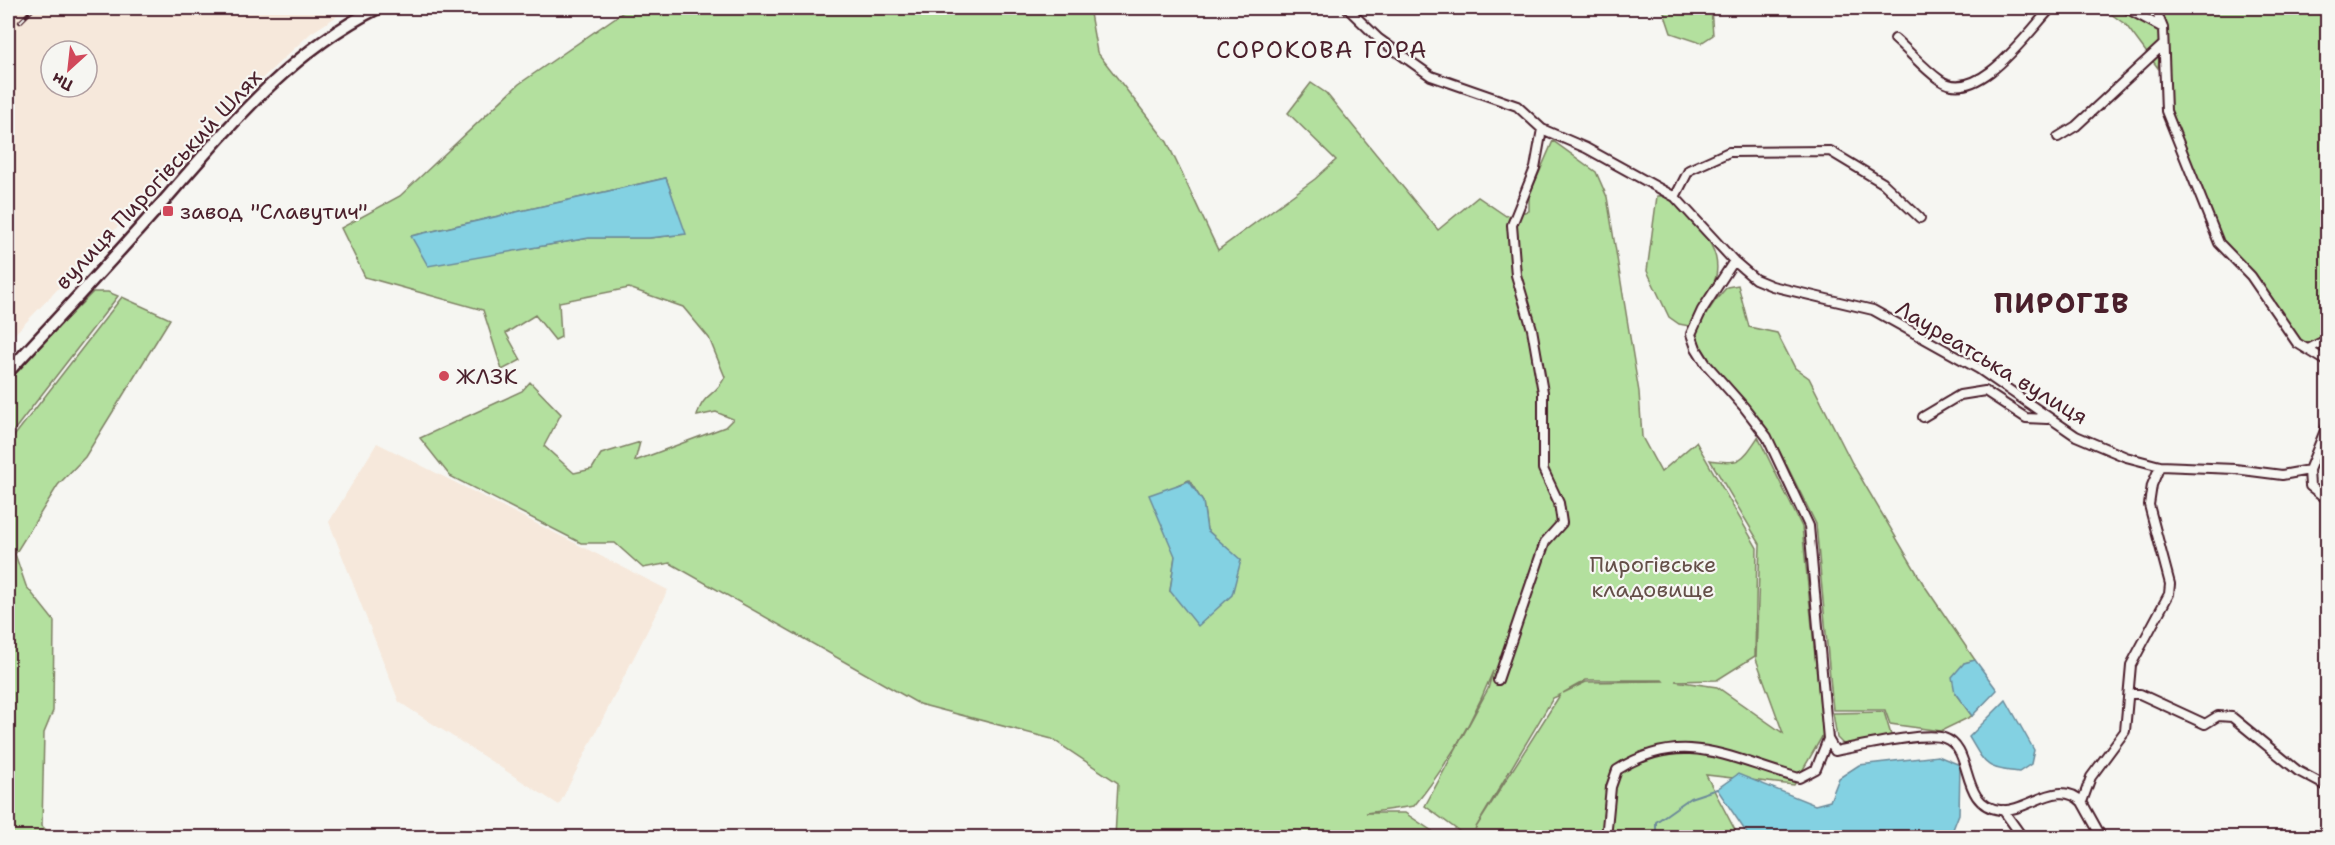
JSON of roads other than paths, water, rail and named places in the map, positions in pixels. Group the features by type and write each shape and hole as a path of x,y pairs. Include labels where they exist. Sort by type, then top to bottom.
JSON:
{"street":[{"name":"вулиця Пирогівський Шлях","path":"8,372 176,187 226,128 266,88 309,50 356,19 378,8"},
{"name":"Лауреатська вулиця","path":"1347,8 1388,45 1431,76 1517,106 1542,129 1586,148 1675,197 1734,261 1755,279 1772,286 1873,310 1979,369 2076,436 2126,457 2160,466 2235,469 2282,475 2309,470"},
{"path":"1895,39 1941,81 1961,87 1979,81 1998,66 2051,8"},
{"path":"2126,8 2163,28"},
{"path":"2155,8 2163,28 2166,111 2219,243 2251,276 2297,343 2328,362"},
{"path":"2058,137 2076,126 2163,45"},
{"path":"1498,680 1545,542 1562,523 1560,503 1543,469 1543,392 1532,329 1516,275 1512,235 1512,225 1535,168 1542,129"},
{"path":"1675,197 1689,170 1729,152 1830,151 1883,183 1920,219"},
{"path":"1606,837 1611,787 1617,770 1643,755 1666,749 1699,748 1799,778 1816,769 1828,739 1809,526 1767,437 1706,364 1695,348 1691,334 1698,318 1734,261"},
{"path":"2308,349 2328,339"},
{"path":"1923,417 1960,394 1985,391 2026,418 2049,419"},
{"path":"2328,423 2309,470 2310,486 2328,500"},
{"path":"2082,802 2091,777 2125,731 2132,665 2169,594 2170,584 2149,505 2152,485 2160,466"},
{"path":"2129,694 2140,694 2205,724 2218,716 2232,717 2298,771 2328,788"},
{"path":"1822,757 1835,751 1909,739 1943,737 1953,742 1964,763 1973,793 1988,808 2003,810 2062,792 2075,795 2082,802 2102,837"},
{"path":"1828,739 1835,751"},
{"path":"2003,810 2023,837"}],"water":[{"path":"666,178 686,234 649,238 589,238 428,266 411,236"},
{"path":"1189,481 1203,502 1207,530 1241,560 1232,595 1198,626 1170,591 1175,556 1149,495"},
{"path":"1975,660 1997,690 1972,716 1955,693 1952,677 1964,663"},
{"path":"2006,700 2034,750 2031,764 2019,772 2000,769 1988,764 1969,737"},
{"path":"1938,756 1960,765 1959,814 1950,837 1752,837 1748,835 1717,789 1738,774 1815,805 1830,801 1839,778 1859,765"}],"waterway":[{"path":"1656,838 1656,822 1690,798 1717,789"}],"railway":[{"path":"20,22 34,8"}],"place":[{"name":"завод \"Славутич\"","path":"168,211"},
{"name":"ЖЛЗК","path":"444,376"}],"district":[{"name":"СОРОКОВА ГОРА","path":"1322,50"},
{"name":"ПИРОГІВ","path":"2062,303"}],"park label":[{"name":"Пирогівське кладовище","path":"1653,576"}]}
